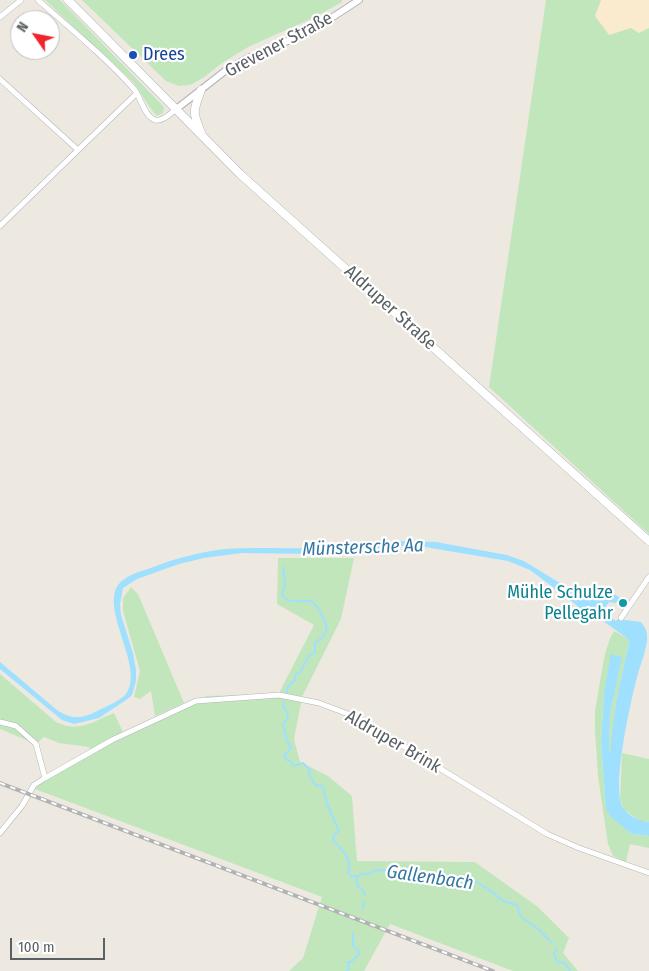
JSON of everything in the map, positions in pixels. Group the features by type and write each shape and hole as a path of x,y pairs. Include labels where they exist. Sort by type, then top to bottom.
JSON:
{"main road":[{"name":"Aldruper Straße","path":"68,0 240,174 649,541"},
{"path":"201,90 194,107 194,114 204,139"}],"street":[{"path":"0,17 21,0"},
{"path":"38,0 116,71 137,93 147,113 155,120 161,120 175,110"},
{"name":"Grevener Straße","path":"175,110 225,72 246,59 313,30 359,0"},
{"path":"0,79 78,150"},
{"path":"0,226 137,93"},
{"path":"620,618 649,576"},
{"name":"Aldruper Brink","path":"0,833 22,806 34,785 112,740 196,701 279,695 319,702 356,717 546,834 578,848 649,873"},
{"path":"0,722 16,726 36,744 45,778"}],"green space":[{"path":"45,0 60,0 164,107 163,113 157,116 133,82 60,14 60,10 56,10"},
{"path":"82,0 342,0 342,2 313,18 248,47 190,85 179,86 166,81"},
{"path":"546,0 649,0 649,534 489,387"},
{"path":"278,558 354,558 341,619 302,697 294,695 302,698 294,739 300,762 328,776 352,796 357,861 475,862 538,907 569,938 563,953 578,971 513,971 390,924 364,971 289,971 303,958 322,897 35,789 40,782 113,741 195,702 205,701 206,696 282,694 279,693 314,625 277,604"},
{"path":"131,587 138,594 184,703 155,716 151,691 140,699 134,697 140,671 123,611 123,598"},
{"path":"614,631 627,638 629,643 616,702 611,752 609,752 610,714 622,657 604,693 601,743 606,809 632,834 649,836 649,848 630,844 626,862 613,856 608,844 598,776 595,730 595,711 605,654"},
{"path":"0,674 56,722 64,725 79,726 92,723 114,713 123,732 90,750 89,747 59,743 44,737 36,744 0,729"},
{"path":"622,753 649,759 649,822 640,821 624,810 620,799"}],"sand":[{"path":"601,0 649,0 649,28 639,33 631,28 609,35 595,16"}],"water":[{"name":"Münstersche Aa","path":"404,541 436,542 507,555 524,561 573,591 598,594 602,592 616,595 620,598 616,603 609,602 603,610 607,615 616,621 618,619 641,622 646,630 647,640 627,723 619,782 623,808 634,818 649,822 649,836 632,834 611,817 606,809 601,743 604,693 611,654 622,657 610,714 610,752 616,702 629,643 627,638 600,619 588,616 530,570 508,561 413,545 314,554 242,553 204,558 179,564 137,579 123,588 120,604 121,615 133,653 136,670 136,681 132,695 99,718 74,724 62,720 0,669 0,662 62,713 73,717 83,717 119,700 125,695 130,684 131,671 118,625 114,596 118,585 128,577 176,559 225,549 317,548"}],"waterway":[{"name":"Gallenbach","path":"283,567 285,584 282,594 284,597 291,601 311,601 319,609 327,627 324,636 315,643 315,652 309,656 300,672 295,675 295,680 287,688 287,692"},
{"name":"Gallenbach","path":"284,702 283,707 287,711 288,716 283,724 291,748 284,756 285,759 294,766 303,763 310,770 309,774 315,785 322,786 327,804 339,831 334,835 333,840 348,859 348,872 351,876 357,877 361,874 370,874 375,870 395,871 403,877 412,877 418,872 435,876 444,874 457,881 476,882 490,890 503,901 517,905 521,917 537,928 552,943"},
{"path":"357,877 357,886 364,891 365,895"},
{"path":"363,909 364,901"},
{"path":"346,971 349,969 348,962 351,962 359,954 358,950 353,946 353,933"},
{"name":"Gallenbach","path":"557,948 554,953 557,962 565,963 570,971"}],"railway":[{"path":"0,783 493,971"}],"place":[{"name":"Drees","path":"133,55"},
{"name":"Mühle Schulze Pellegahr","path":"623,603"}]}
